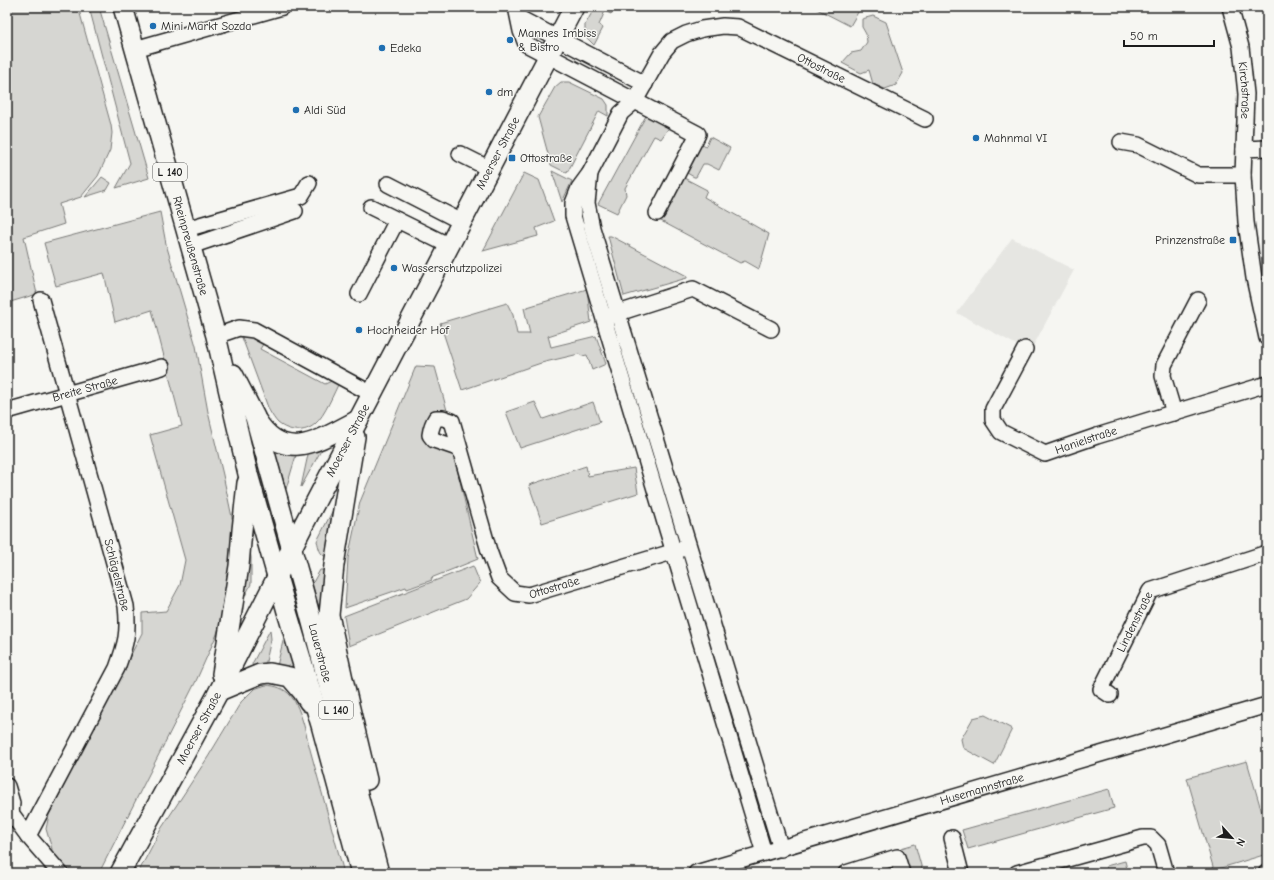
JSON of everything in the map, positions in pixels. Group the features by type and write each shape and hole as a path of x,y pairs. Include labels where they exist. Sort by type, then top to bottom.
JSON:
{"main road":[{"name":"Rheinpreußenstraße","path":"123,7 218,341 248,474 277,577"},
{"name":"Moerser Straße","path":"120,873 219,691 358,420 574,7"},
{"name":"Rheinpreußenstraße","path":"218,341 254,417 292,548"},
{"path":"254,417 270,437 284,444 302,445 312,443 358,420"},
{"path":"358,420 334,565 329,615 372,799 379,873"},
{"path":"219,691 239,566 248,474"},
{"name":"Lauerstraße","path":"292,548 379,873"},
{"name":"Lauerstraße","path":"277,577 321,725 361,873"},
{"path":"219,691 260,674 270,673 290,677 302,691 321,725"}],"street":[{"path":"135,49 282,7"},
{"name":"Kirchstraße","path":"1230,7 1241,47 1246,94 1243,175 1246,222 1254,278 1267,338"},
{"path":"517,12 557,38 645,84"},
{"path":"517,12 521,31 526,44 698,134 657,213"},
{"name":"Ottostraße","path":"764,853 573,216 573,203 579,188 590,173 620,113 636,101 662,53 672,41 686,34 702,30 723,26 738,27 924,119"},
{"path":"1121,142 1138,145 1198,175 1243,175"},
{"path":"1244,149 1267,148"},
{"path":"460,154 490,169"},
{"name":"Ottostraße","path":"590,173 587,203 591,222 781,848"},
{"path":"189,237 301,196 309,183"},
{"path":"388,184 462,222"},
{"path":"371,207 450,246"},
{"path":"189,237 295,211"},
{"path":"359,294 397,220"},
{"path":"604,318 693,289 771,329"},
{"name":"Schlägelstraße","path":"28,836 116,668 126,643 128,622 126,606 41,300"},
{"path":"1174,413 1163,376 1164,365 1198,300"},
{"path":"218,341 239,328 254,330 372,394"},
{"name":"Hanielstraße","path":"1025,349 993,409 993,420 1001,432 1045,454 1267,384"},
{"name":"Breite Straße","path":"7,411 162,367"},
{"name":"Ottostraße","path":"460,449 489,551 499,578 515,593 529,595 689,547"},
{"name":"Lindenstraße","path":"1110,695 1102,690 1150,591 1267,553"},
{"name":"Husemannstraße","path":"696,873 1267,706"},
{"path":"7,786 12,803 9,813 60,873"},
{"path":"952,838 961,873"},
{"path":"1017,873 1127,842 1147,838 1151,838 1158,845 1166,873"},
{"path":"846,873 897,857 902,873"}],"shaded area":[{"path":"7,7 77,7 112,133 110,150 98,176 81,197 59,204 64,224 24,237 37,294 7,303"},
{"path":"89,7 99,7 149,178 116,188 130,163"},
{"path":"595,7 614,7 611,14 605,11 599,25 603,28 594,45 585,36 585,25"},
{"path":"813,7 861,7 850,26"},
{"path":"873,16 886,22 903,73 896,85 885,89 873,84 869,70 861,73 842,63 851,53 861,51 867,42 866,34 862,27 862,19"},
{"path":"561,82 569,82 604,99 608,105 608,116 599,111 567,173 551,165 538,117 555,87"},
{"path":"648,112 670,126 661,139 654,136 625,188 626,195 617,213 598,204"},
{"path":"710,137 730,148 719,170 707,164 703,164 696,177 694,177 685,170 700,143 706,146"},
{"path":"552,171 572,181 562,202"},
{"path":"524,173 539,180 554,221 536,228 538,236 483,251"},
{"path":"102,177 111,183 107,190 85,197"},
{"path":"682,178 707,190 704,197 769,234 759,269 745,261 740,263 659,220"},
{"path":"160,212 166,244 196,346 208,412 236,536 232,581 217,634 196,681 99,873 43,873 52,849 46,829 49,815 142,633 142,613 166,611 180,585 185,560 150,435 182,426 152,310 115,322 104,273 56,286 44,243"},
{"path":"608,236 611,236 687,276 687,278 624,296"},
{"path":"1012,238 1074,270 1030,352 957,313"},
{"path":"587,289 591,322 548,336 551,347 596,336 606,364 592,370 587,355 582,356 579,354 541,363 462,390 440,323 507,303 513,315 517,334 530,334 524,308"},
{"path":"240,332 265,341 260,349 325,384 336,379 340,381 326,410 315,424 307,429 292,430 278,423 269,410"},
{"path":"416,366 435,367 448,414 424,432 453,451 478,559 431,578 432,580 407,589 406,587 345,608 348,558 360,502"},
{"path":"535,402 543,419 593,402 600,422 520,448 506,412"},
{"path":"324,445 301,487 309,450"},
{"path":"274,449 297,452 286,489"},
{"path":"586,466 588,476 634,468 638,493 542,523 529,485"},
{"path":"336,504 327,557 321,553 317,541"},
{"path":"249,539 251,584 242,602"},
{"path":"473,566 480,583 466,599 349,646 344,616"},
{"path":"320,570 325,570 320,611 312,584"},
{"path":"270,630 271,639 265,666 253,667 252,664"},
{"path":"285,633 295,668 293,671 277,666"},
{"path":"266,685 286,691 291,696 298,708 344,873 138,873 161,829 208,757 241,702 254,689"},
{"path":"985,715 1012,729 994,765 963,748 961,739 973,718"},
{"path":"1247,761 1267,830 1267,854 1214,870 1187,778"},
{"path":"1109,789 1114,808 968,849 962,830"},
{"path":"915,844 923,873 907,873 901,848"},
{"path":"1125,861 1128,873 1108,873 1106,866"}],"place":[{"name":"Mini Markt Sozda","path":"153,26"},
{"name":"Mannes Imbiss & Bistro","path":"510,40"},
{"name":"Edeka","path":"382,48"},
{"name":"dm","path":"489,92"},
{"name":"Aldi Süd","path":"296,110"},
{"name":"Mahnmal VI","path":"976,138"},
{"name":"Ottostraße","path":"512,158"},
{"name":"Prinzenstraße","path":"1233,240"},
{"name":"Wasserschutzpolizei","path":"394,268"},
{"name":"Hochheider Hof","path":"359,330"}]}
